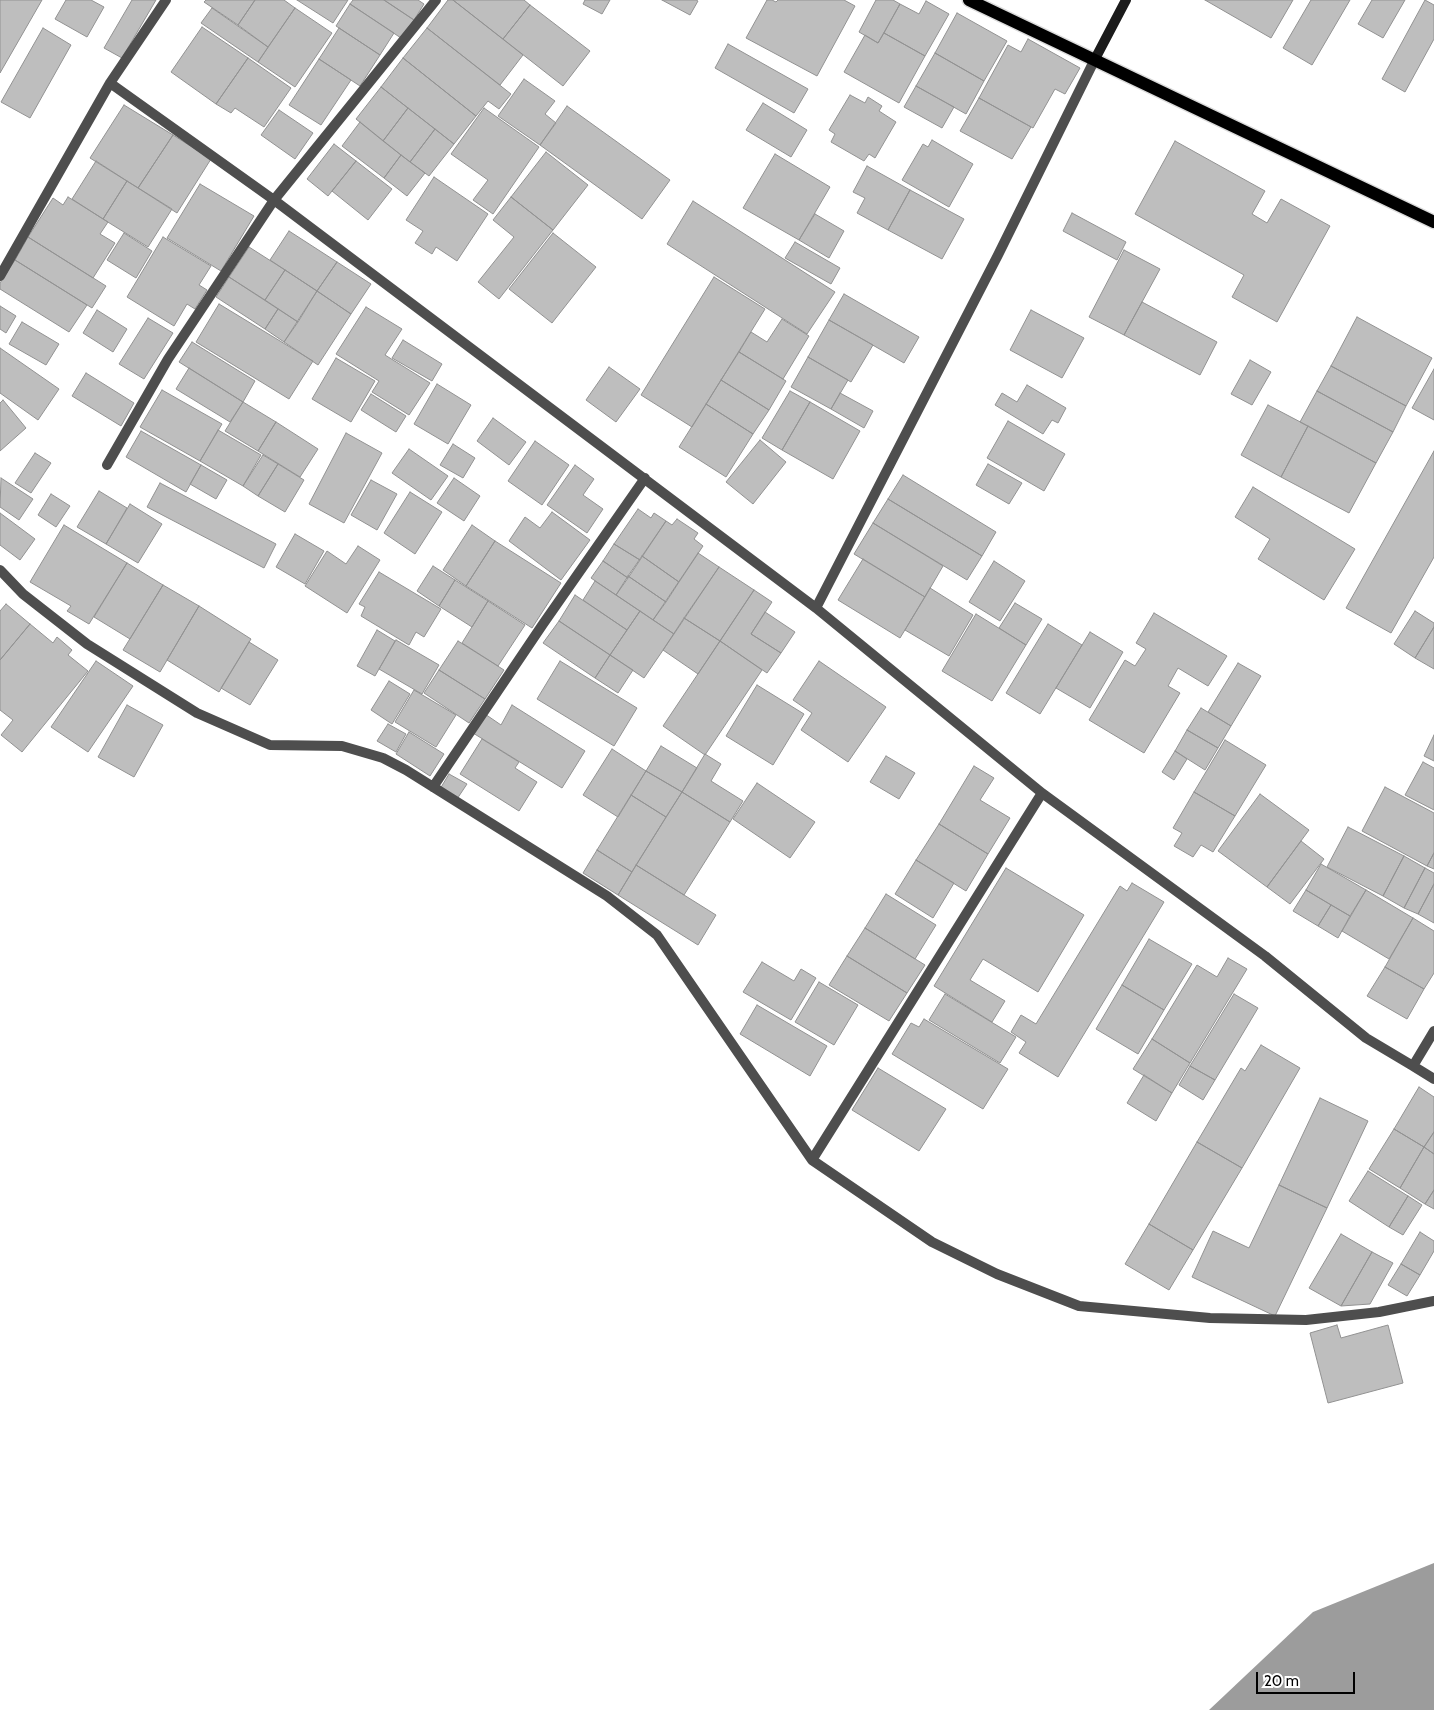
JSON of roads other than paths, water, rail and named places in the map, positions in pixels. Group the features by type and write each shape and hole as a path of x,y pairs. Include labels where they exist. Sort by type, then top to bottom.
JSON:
{"main road":[{"path":"969,0 1434,222"},
{"path":"1095,59 1126,0"}],"street":[{"path":"0,276 110,82 166,0"},
{"path":"107,465 168,359 274,200 431,1"},
{"path":"816,608 998,255 1095,59"},
{"path":"110,82 274,200 816,608 1042,792 1265,956 1366,1038 1434,1080"},
{"path":"433,787 543,624 645,478"},
{"path":"0,570 22,594 87,644 197,713 270,745 342,746 382,758 406,770 607,896 658,935 812,1160 932,1242 997,1274 1078,1306 1210,1318 1306,1320 1379,1312 1434,1300"},
{"path":"812,1160 1042,792"},
{"path":"1413,1066 1434,1031"}]}
